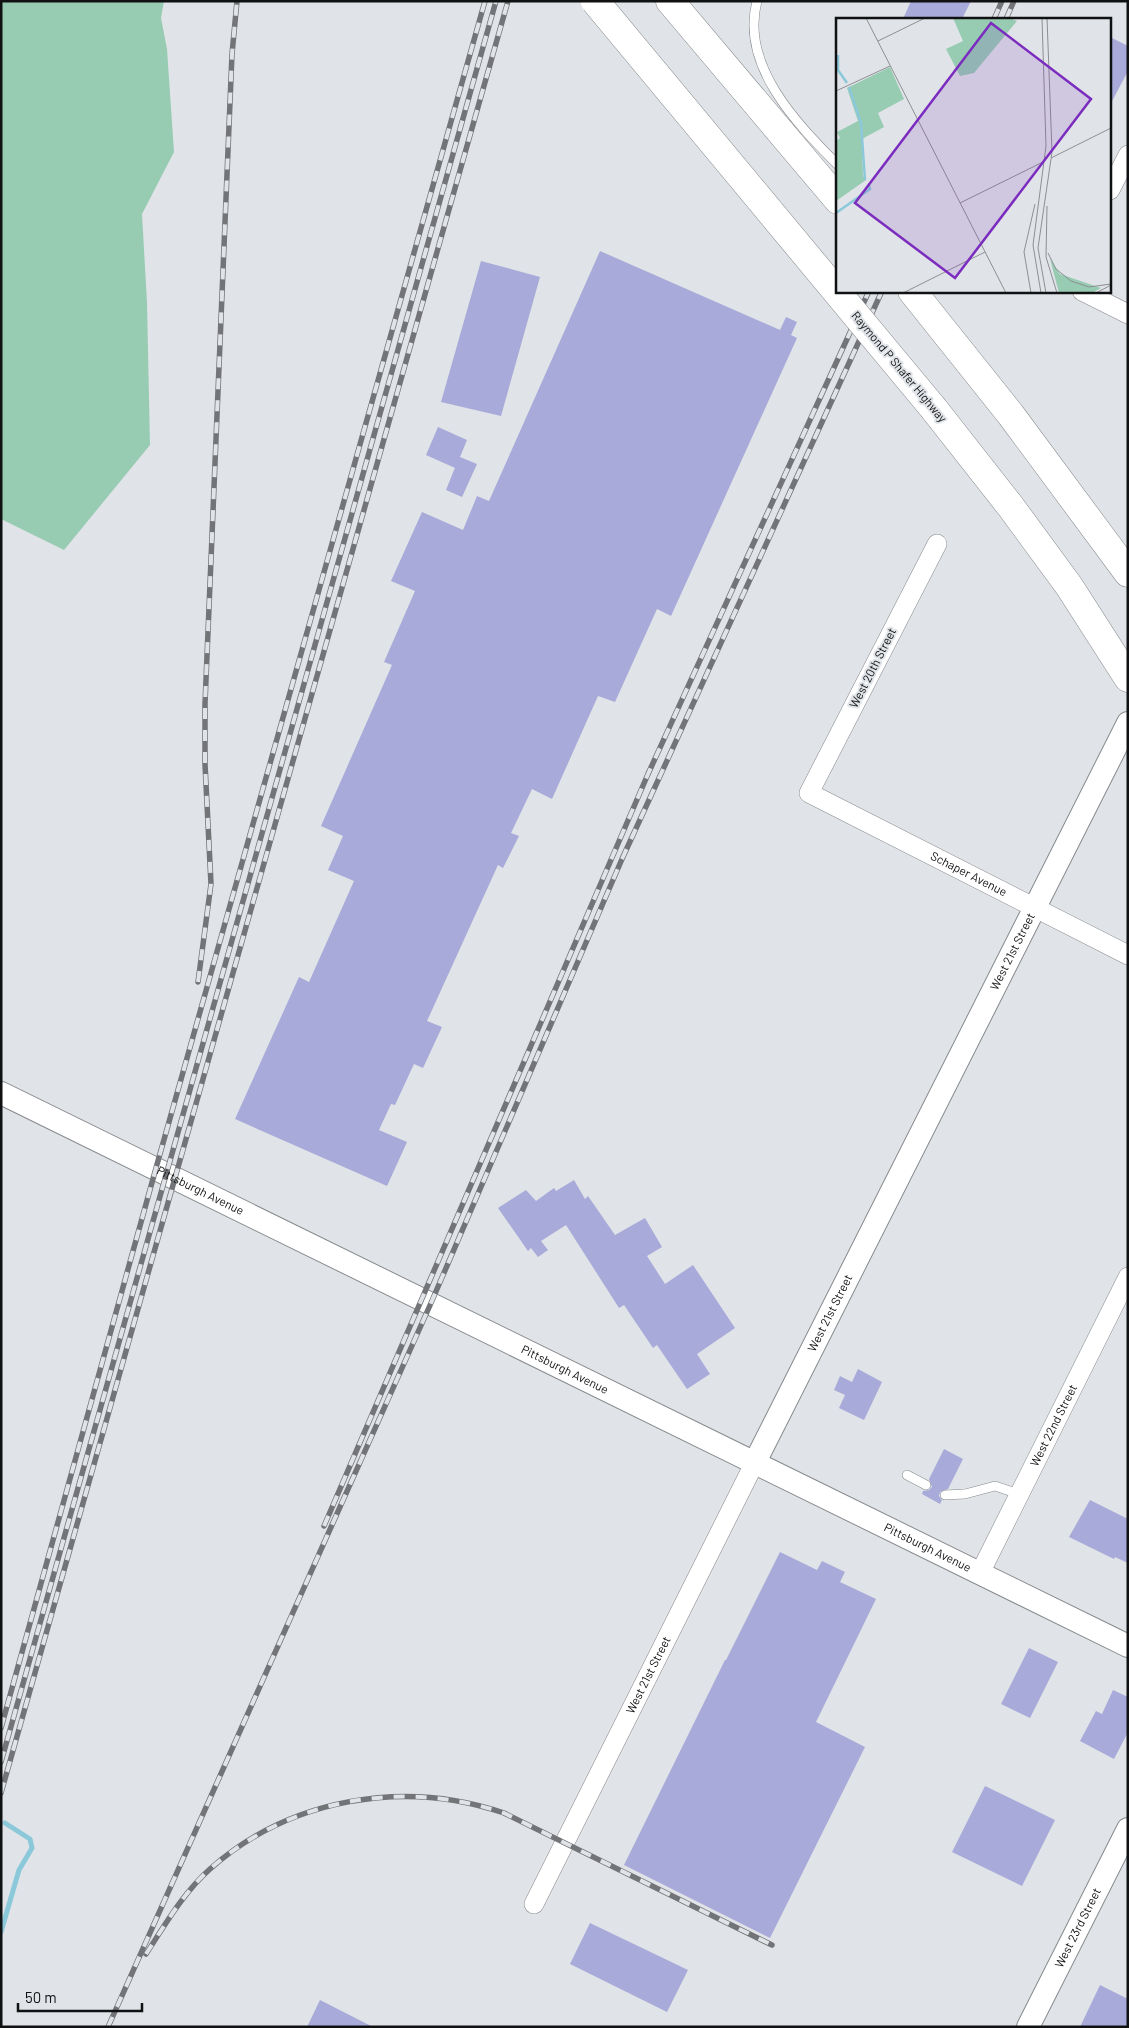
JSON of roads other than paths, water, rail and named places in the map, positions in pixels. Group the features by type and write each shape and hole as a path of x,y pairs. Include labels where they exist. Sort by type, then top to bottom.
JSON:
{"highway":[{"name":"Raymond P Shafer Highway","path":"595,1 836,291"},
{"path":"670,1 836,198"},
{"name":"Raymond P Shafer Highway","path":"837,292 934,409 1022,523 1069,586 1128,678"},
{"path":"913,292 962,351 1128,573"}],"street":[{"path":"1112,186 1128,155"},
{"path":"1084,292 1128,314"},
{"name":"West 20th Street","path":"810,793 937,544"},
{"name":"West 21st Street","path":"534,1904 1128,722"},
{"name":"Schaper Avenue","path":"810,793 1128,956"},
{"name":"Pittsburgh Avenue","path":"1,1093 1128,1646"},
{"name":"West 22nd Street","path":"980,1573 1128,1277"},
{"name":"West 23rd Street","path":"1028,2027 1128,1829"}],"lane":[{"path":"757,1 753,29 757,53 769,79 787,108 836,163"},
{"path":"907,1475 926,1485"},
{"path":"945,1495 965,1494 996,1486 1018,1494"}],"waterway":[{"path":"1,1932 19,1870 32,1848 30,1839 5,1823"}],"railway":[{"path":"198,982 211,884 205,764 205,704 232,54 237,1"},
{"path":"1,1728 156,1168 485,1"},
{"path":"1,1762 496,1"},
{"path":"1,1793 508,1"},
{"path":"994,18 1002,1"},
{"path":"1006,18 1014,1"},
{"path":"324,1526 648,774 869,292"},
{"path":"108,2027 431,1303 622,859 882,292"},
{"path":"146,1954 191,1888 210,1869 242,1845 276,1826 312,1811 349,1802 388,1797 427,1797 466,1803 504,1813 772,1945"}]}
